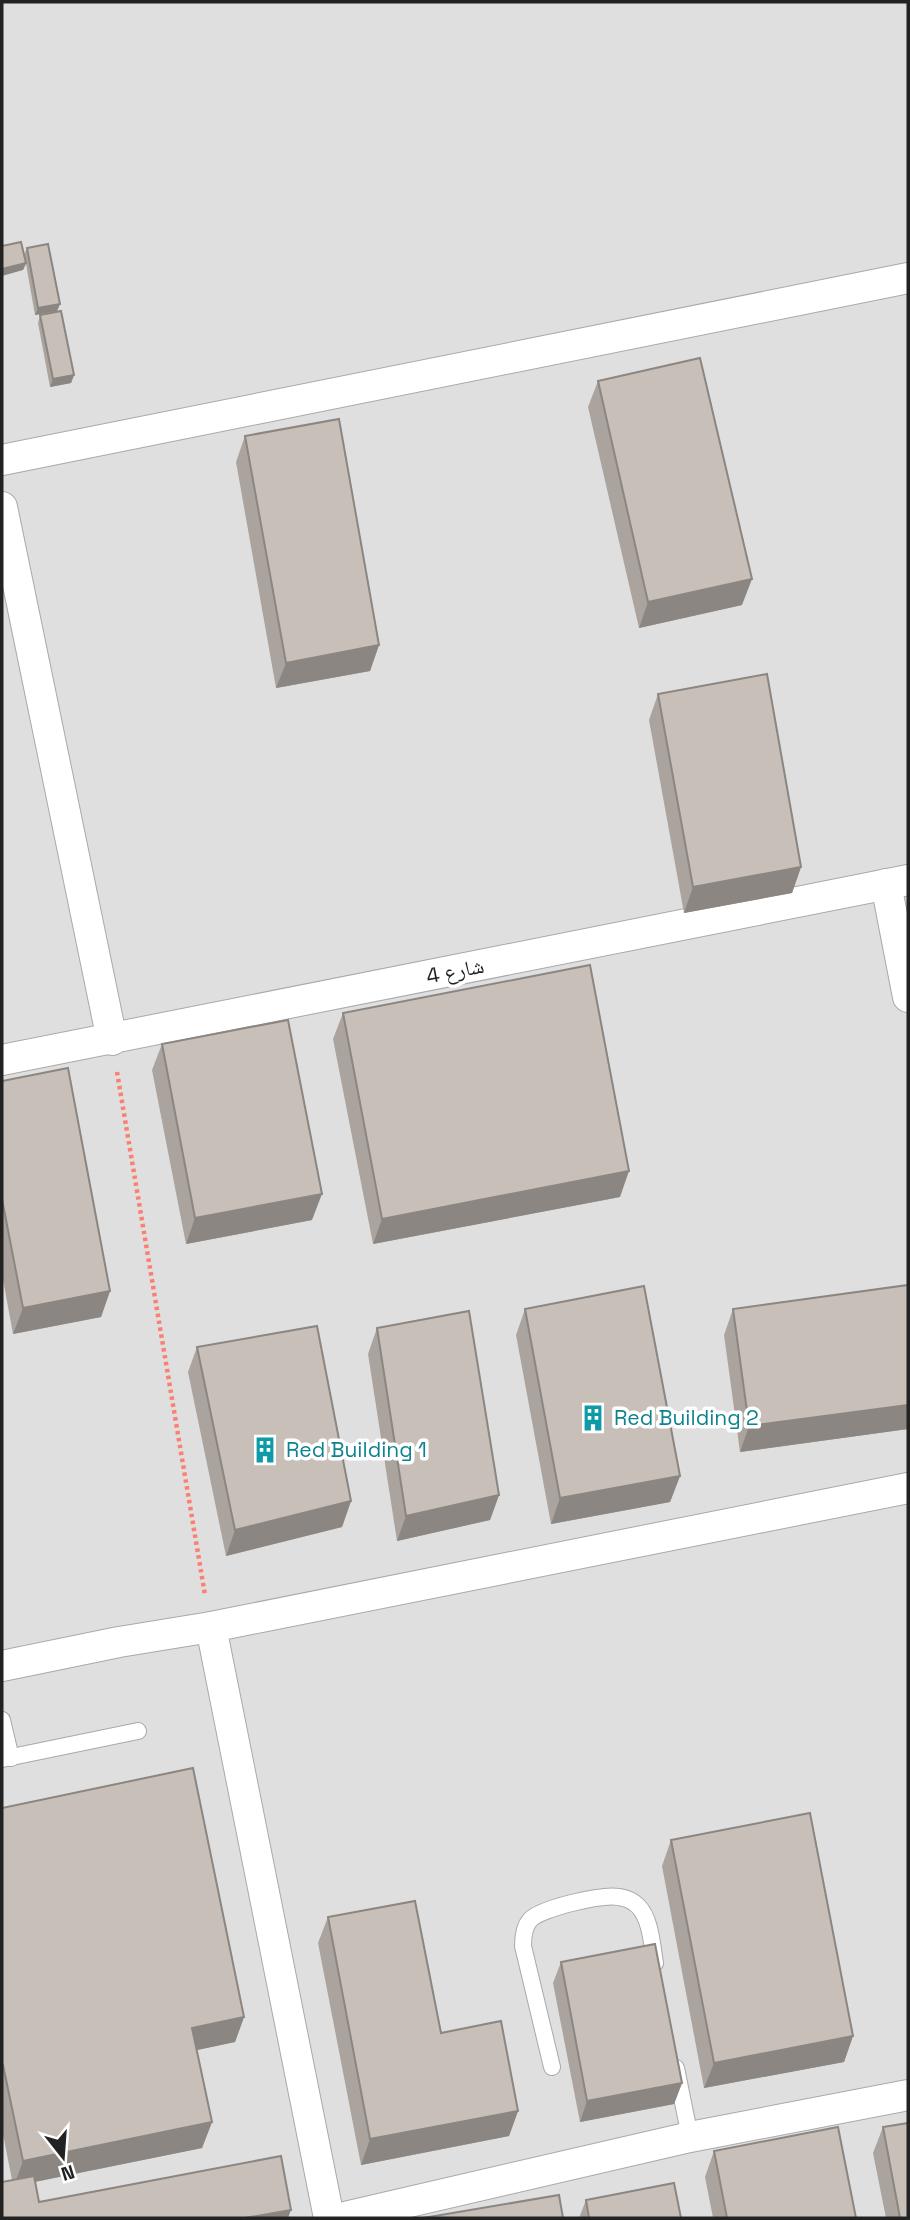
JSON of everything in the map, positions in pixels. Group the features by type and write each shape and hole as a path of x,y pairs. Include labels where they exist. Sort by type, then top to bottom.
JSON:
{"street":[{"path":"2,460 908,278"},
{"path":"2,507 112,1040"},
{"path":"897,882 908,997"},
{"name":"شارع 4","path":"2,1060 897,882"},
{"path":"2,1666 908,1488"},
{"path":"211,1627 329,2218"},
{"path":"340,2218 690,2137 908,2095"}],"lane":[{"path":"2,1720 6,1758 138,1731"},
{"path":"552,2067 523,1946 525,1929 535,1916 551,1909 608,1897 629,1899 644,1914 658,1978"},
{"path":"674,2058 690,2137"}],"path":[{"path":"112,1040 211,1627"}],"shaded area":[{"path":"2,2 908,2 908,2218 2,2218"}],"building":[{"path":"21,242 26,263 2,269 2,246"},
{"path":"48,244 60,304 38,308 27,248"},
{"path":"61,311 74,375 53,379 40,315"},
{"path":"700,358 752,579 648,602 598,381"},
{"path":"339,419 379,645 286,663 245,436"},
{"path":"767,674 801,867 693,887 658,694"},
{"path":"590,965 629,1171 382,1219 343,1013"},
{"path":"288,1020 322,1194 195,1218 162,1044"},
{"path":"68,1068 110,1291 23,1308 2,1199 2,1081"},
{"path":"908,1285 908,1405 749,1426 733,1309"},
{"name":"Red Building 2","path":"644,1286 680,1476 560,1498 525,1309"},
{"path":"469,1311 499,1495 406,1516 377,1328"},
{"name":"Red Building 1","path":"317,1326 351,1501 235,1530 197,1347"},
{"path":"193,1768 244,2017 192,2028 212,2122 23,2161 2,2065 2,1808"},
{"path":"810,1813 853,2036 714,2063 671,1840"},
{"path":"415,1901 441,2033 501,2021 518,2111 370,2139 328,1917"},
{"path":"655,1944 682,2083 587,2101 561,1962"},
{"path":"908,2123 908,2218 900,2218 883,2127"},
{"path":"838,2127 856,2218 727,2218 714,2151"},
{"path":"281,2156 291,2210 245,2218 2,2218 2,2182 34,2176 39,2202"},
{"path":"674,2183 681,2218 589,2218 586,2200"},
{"path":"559,2195 563,2218 423,2218"}],"place":[{"name":"Red Building 2","path":"593,1418"},
{"name":"Red Building 1","path":"265,1450"}]}
